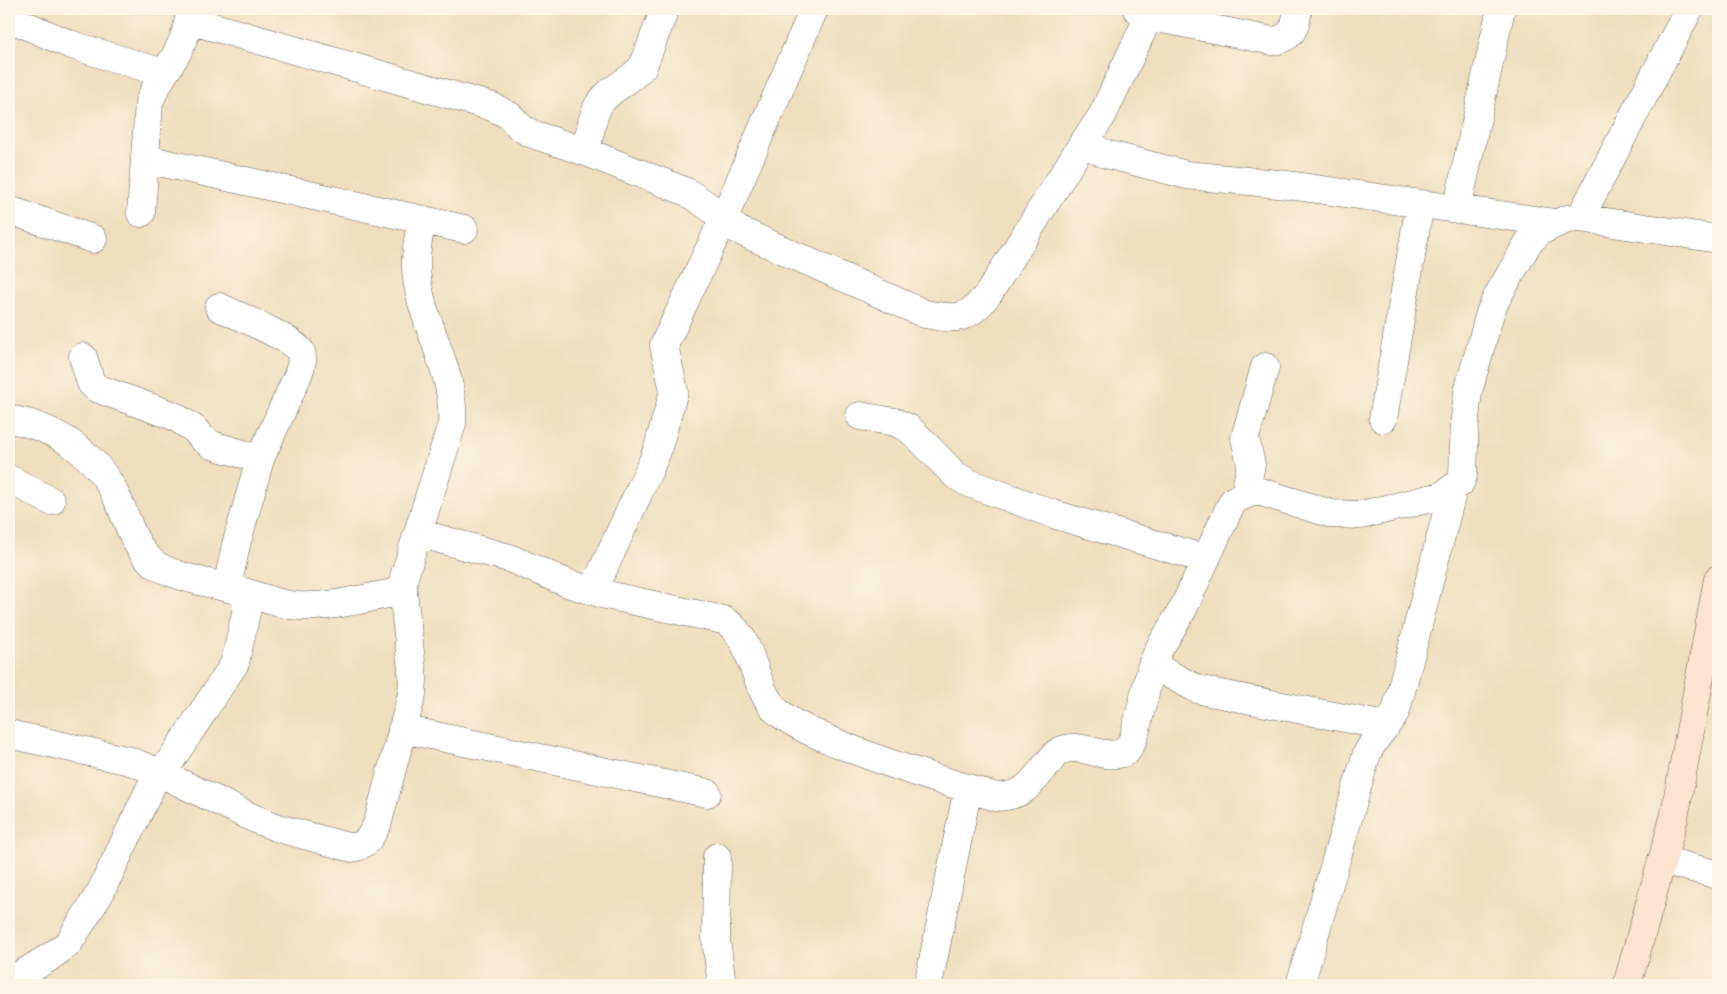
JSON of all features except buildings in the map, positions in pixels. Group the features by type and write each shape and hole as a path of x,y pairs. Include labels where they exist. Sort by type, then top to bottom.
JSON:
{"street":[{"path":"586,152 598,106 607,96 638,73 643,66 665,9"},
{"path":"593,591 649,470 673,398 674,385 664,345 724,218 814,9"},
{"path":"141,213 149,102 155,86 178,52 184,38 189,14 494,107 510,116 521,128 532,134 586,152 687,192 738,230 925,314 949,319 966,315 977,308 989,293 1108,104 1143,12 1158,18 1273,41 1282,39 1294,29 1298,9"},
{"path":"418,533 510,558 567,583 593,591 711,616 732,624 740,635 769,702 779,712 814,733 870,757 996,797 1009,797 1028,787 1058,752 1073,747 1113,756 1128,751 1134,737 1152,665 1182,609 1234,500 1245,494 1260,492 1332,514 1361,515 1441,496 1460,483 1463,475 1468,392 1490,313 1502,286 1528,243 1540,231 1567,221 1689,9"},
{"path":"1457,209 1500,13"},
{"path":"9,18 69,44 163,73"},
{"path":"1083,143 1106,154 1187,175 1288,186 1457,209 1718,238"},
{"path":"145,159 464,229"},
{"path":"1383,419 1420,204"},
{"path":"9,210 93,239"},
{"path":"9,734 114,757 158,772 253,818 278,828 352,848 359,847 367,841 377,825 412,694 413,678 403,591 404,577 452,424 453,410 446,378 424,309 417,278 415,262 422,220"},
{"path":"9,982 68,944 100,893 158,772 169,763 235,663 247,608 235,589 236,545 260,459 302,366 301,353 292,342 219,307"},
{"path":"83,357 92,382 102,392 174,416 194,429 212,445 260,459"},
{"path":"1245,494 1252,464 1246,438 1266,367"},
{"path":"860,416 895,422 908,428 954,475 970,483 1053,514 1205,559"},
{"path":"9,419 26,422 54,432 86,454 110,484 136,544 152,562 173,572 297,606 326,605 403,591"},
{"path":"9,479 51,501"},
{"path":"1300,985 1366,756 1376,735 1386,726 1396,711 1453,489"},
{"path":"1627,985 1674,818 1710,666 1718,579"},
{"path":"1152,665 1197,689 1386,726"},
{"path":"402,729 707,793"},
{"path":"928,985 968,788"},
{"path":"718,857 716,940 722,985"},
{"path":"1662,860 1718,876"}]}
